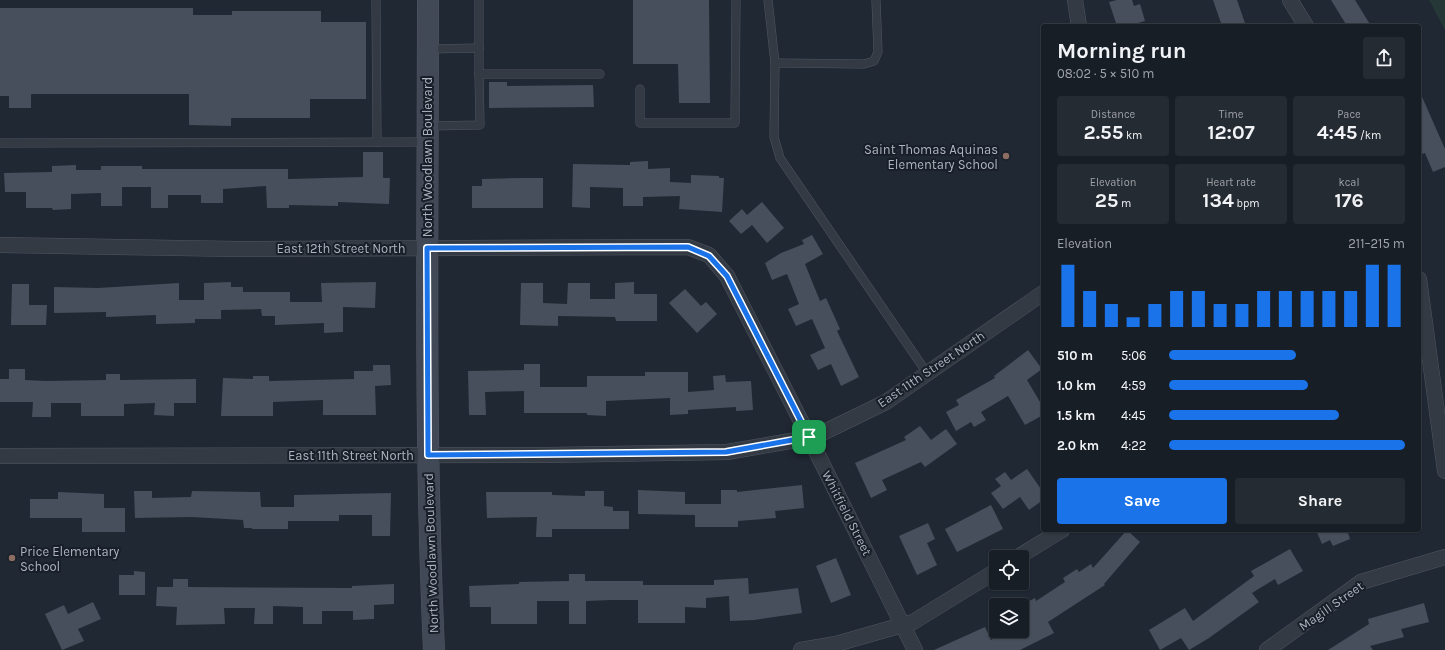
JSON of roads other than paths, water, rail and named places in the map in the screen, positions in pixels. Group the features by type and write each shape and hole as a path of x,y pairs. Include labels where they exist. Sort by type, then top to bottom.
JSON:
{"main road":[{"name":"North Woodlawn Boulevard","path":"428,0 428,455 429,550 434,650"}],"street":[{"path":"1075,0 1079,24"},
{"path":"1290,0 1305,24"},
{"name":"East 12th Street North","path":"0,245 238,249 688,247 705,254"},
{"name":"Whitfield Street","path":"705,254 709,256 727,276 809,437 914,650"},
{"name":"East 11th Street North","path":"0,456 428,455 726,452 809,437 886,402 1041,294"},
{"path":"1421,310 1422,326 1445,471"},
{"path":"1029,550 1059,532"},
{"name":"Magill Street","path":"1267,650 1361,582 1445,557"},
{"path":"801,650 836,644 913,622 989,575"}],"lane":[{"path":"376,0 377,142"},
{"path":"0,142 377,142 480,125 479,0"},
{"path":"640,89 640,123 735,123 736,0"},
{"path":"768,0 775,63 774,137 780,158 928,373"},
{"path":"775,63 864,64 874,61 878,52 876,0"},
{"path":"428,49 479,48"},
{"path":"479,74 600,74"}],"place":[{"name":"Saint Thomas Aquinas Elementary School","path":"1006,156"},
{"name":"Price Elementary School","path":"12,558"}]}
